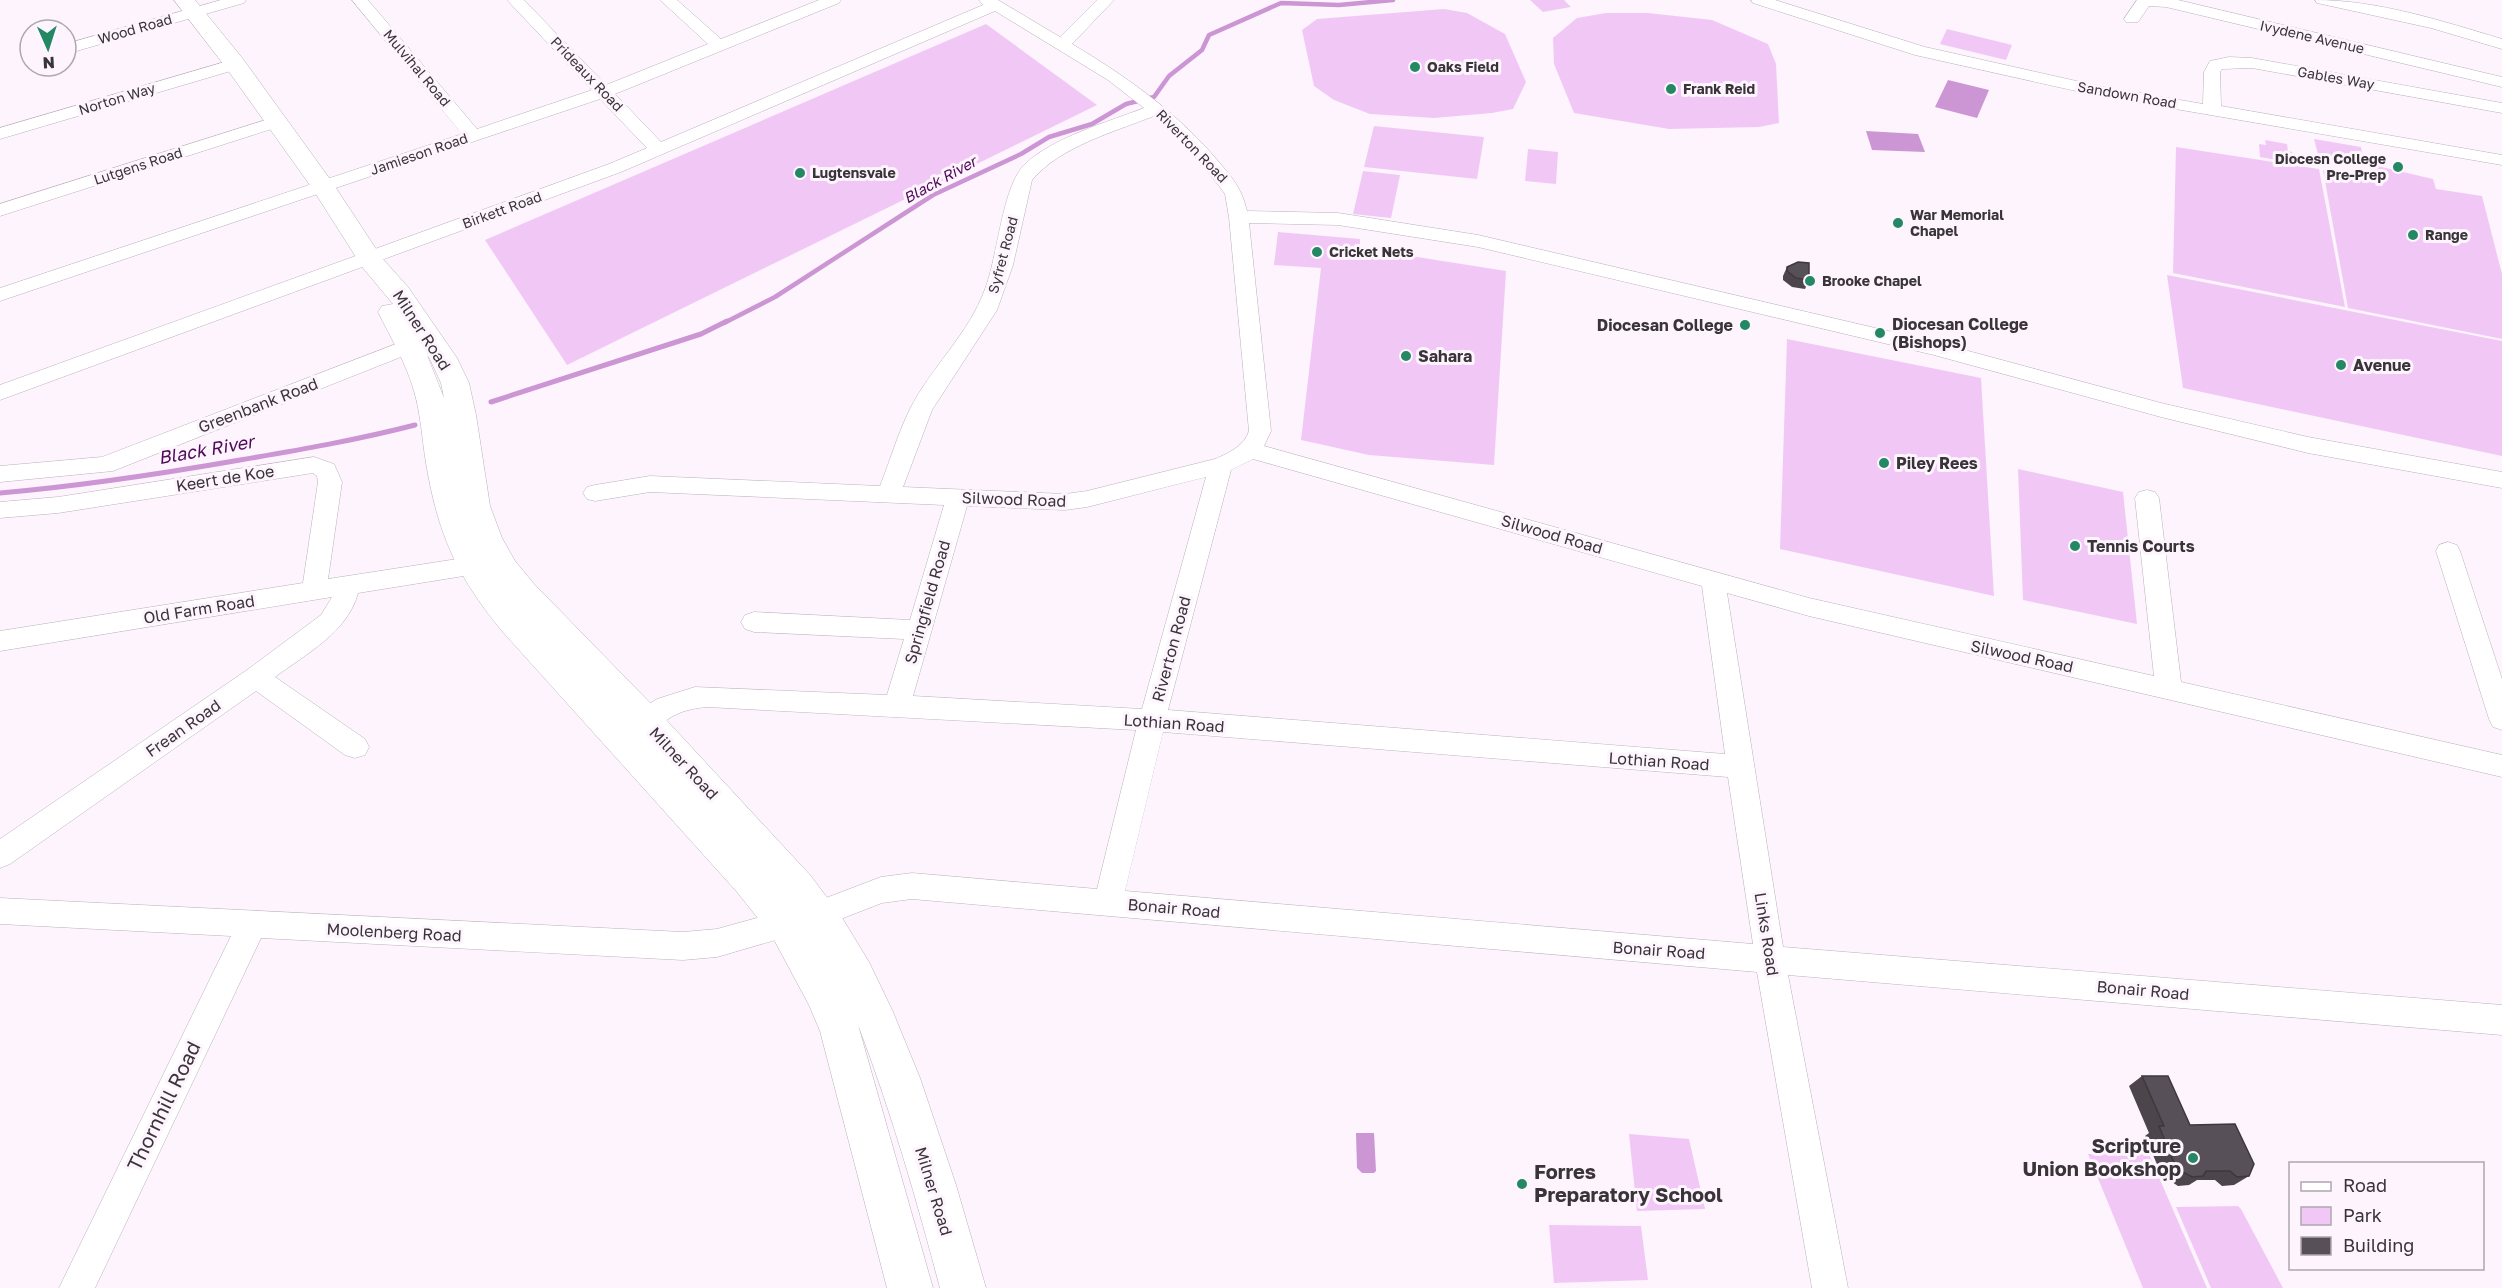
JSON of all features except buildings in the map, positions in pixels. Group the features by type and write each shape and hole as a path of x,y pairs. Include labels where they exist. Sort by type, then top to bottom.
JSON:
{"main road":[{"name":"Milner Road","path":"189,6 235,64 323,187 371,261 405,302 443,358 455,383 462,415 475,506 497,557 750,880 843,951 893,1062 938,1201 963,1288"},
{"name":"Milner Road","path":"371,261 383,298 409,346 428,391 447,498 465,555 506,614 632,729"},
{"name":"Milner Road","path":"803,919 826,996 840,1031 910,1288"}],"street":[{"name":"Wood Road","path":"78,45 189,6 238,0"},
{"name":"Mulvihal Road","path":"360,0 473,136"},
{"name":"Prideaux Road","path":"515,0 658,149"},
{"path":"668,0 718,46"},
{"name":"Jamieson Road","path":"0,295 604,92 833,0"},
{"path":"1062,44 1106,0"},
{"name":"Sandown Road","path":"1759,0 1892,43 2094,90 2502,160"},
{"path":"2323,0 2434,24 2502,44"},
{"path":"2374,0 2434,24"},
{"name":"Ivydene Avenue","path":"2132,19 2141,2 2166,2 2502,82"},
{"name":"Riverton Road","path":"991,3 1062,44 1155,107 1188,138 1234,194 1239,218 1260,431 1250,450"},
{"name":"Birkett Road","path":"0,393 371,261 615,168 991,3"},
{"name":"Gables Way","path":"2212,110 2214,68 2221,63 2240,62 2502,108"},
{"name":"Norton Way","path":"0,134 235,64"},
{"name":"Syfret Road","path":"888,495 921,409 994,296 1019,190 1027,172 1062,150 1155,107"},
{"name":"Lutgens Road","path":"0,210 275,122"},
{"path":"1239,218 1338,219 1490,243 1925,346 2161,410 2308,445 2502,480"},
{"name":"Greenbank Road","path":"0,474 105,465 409,346"},
{"name":"Silwood Road","path":"595,493 650,484 1040,502 1075,501 1221,465 1233,461 1250,450 1798,604 2502,766"},
{"name":"Keert de Koe","path":"0,510 58,505 314,465 325,468 330,482 314,591"},
{"name":"Riverton Road","path":"1108,902 1152,720 1221,465"},
{"name":"Springfield Road","path":"897,707 958,498"},
{"path":"2147,498 2169,690"},
{"path":"2448,551 2502,718"},
{"name":"Old Farm Road","path":"0,640 432,573 465,555"},
{"name":"Links Road","path":"1713,580 1740,767 1801,1145 1830,1288"},
{"name":"Frean Road","path":"0,855 256,677 330,622 343,604 348,586"},
{"path":"754,622 919,630"},
{"path":"256,677 356,747"},
{"name":"Lothian Road","path":"632,729 668,705 682,699 707,696 1152,720 1740,767"},
{"name":"Bonair Road","path":"803,919 897,886 2502,1020"},
{"name":"Moolenberg Road","path":"0,910 683,946 717,943 803,919"},
{"name":"Thornhill Road","path":"77,1288 252,925"}],"green space":[{"path":"1530,0 1564,0 1571,7 1543,12"},
{"name":"Oaks Field","path":"1444,9 1467,13 1505,34 1526,82 1513,109 1434,118 1370,114 1334,100 1314,86 1302,30 1317,19"},
{"name":"Frank Reid","path":"1606,13 1648,13 1712,20 1768,44 1776,64 1779,123 1759,127 1669,129 1574,113 1554,64 1553,38 1577,18"},
{"name":"Lugtensvale","path":"986,24 1097,105 567,365 485,240"},
{"path":"1947,29 2012,45 2006,60 1940,44"},
{"path":"1374,126 1484,137 1477,179 1364,167"},
{"path":"2314,139 2361,147 2363,158 2356,157 2358,165 2319,158"},
{"path":"2265,140 2287,144 2288,151 2292,152 2294,163 2260,157 2259,144 2266,145"},
{"path":"2176,147 2319,169 2345,307 2173,273"},
{"path":"1528,149 1558,152 1556,184 1525,181"},
{"name":"Range","path":"2373,165 2433,179 2436,189 2482,196 2502,274 2502,339 2348,308 2323,170 2377,179"},
{"path":"1363,171 1400,175 1391,218 1353,214"},
{"name":"Sahara","path":"1278,232 1360,239 1360,248 1506,271 1494,465 1369,455 1301,440 1321,268 1274,265"},
{"name":"Avenue","path":"2167,275 2502,341 2502,456 2183,388"},
{"name":"Piley Rees","path":"1787,339 1981,378 1994,596 1780,549"},
{"name":"Tennis Courts","path":"2018,469 2123,492 2137,624 2023,600"},
{"path":"1629,1134 1689,1139 1705,1209 1637,1211"},
{"path":"2148,1152 2207,1288 2143,1288 2088,1154"},
{"path":"2238,1206 2283,1288 2211,1288 2176,1207"},
{"path":"1549,1225 1641,1226 1648,1280 1554,1283"}],"shaded area":[{"path":"1948,80 1989,90 1977,118 1935,107"},
{"path":"1866,131 1918,134 1925,152 1872,150"},
{"path":"1356,1133 1374,1133 1376,1171 1374,1173 1362,1173 1357,1168"}],"waterway":[{"name":"Black River","path":"724,323 775,297 933,195 1021,154 1049,137 1092,124 1126,104 1154,97 1169,76 1202,50 1209,35 1281,3 1339,5 1393,0"},
{"name":"Black River","path":"491,402 701,334 727,321"},
{"name":"Black River","path":"0,493 180,470 328,444 415,425"}],"place":[{"name":"Oaks Field","path":"1415,67"},
{"name":"Frank Reid","path":"1671,89"},
{"name":"Diocesn College Pre-Prep","path":"2398,167"},
{"name":"Lugtensvale","path":"800,173"},
{"name":"War Memorial Chapel","path":"1898,223"},
{"name":"Range","path":"2413,235"},
{"name":"Cricket Nets","path":"1317,252"},
{"name":"Brooke Chapel","path":"1810,281"},
{"name":"Diocesan College","path":"1745,325"},
{"name":"Diocesan College (Bishops)","path":"1880,333"},
{"name":"Sahara","path":"1406,356"},
{"name":"Avenue","path":"2341,365"},
{"name":"Piley Rees","path":"1884,463"},
{"name":"Tennis Courts","path":"2075,546"},
{"name":"Scripture Union Bookshop","path":"2193,1158"},
{"name":"Forres Preparatory School","path":"1522,1184"}]}
